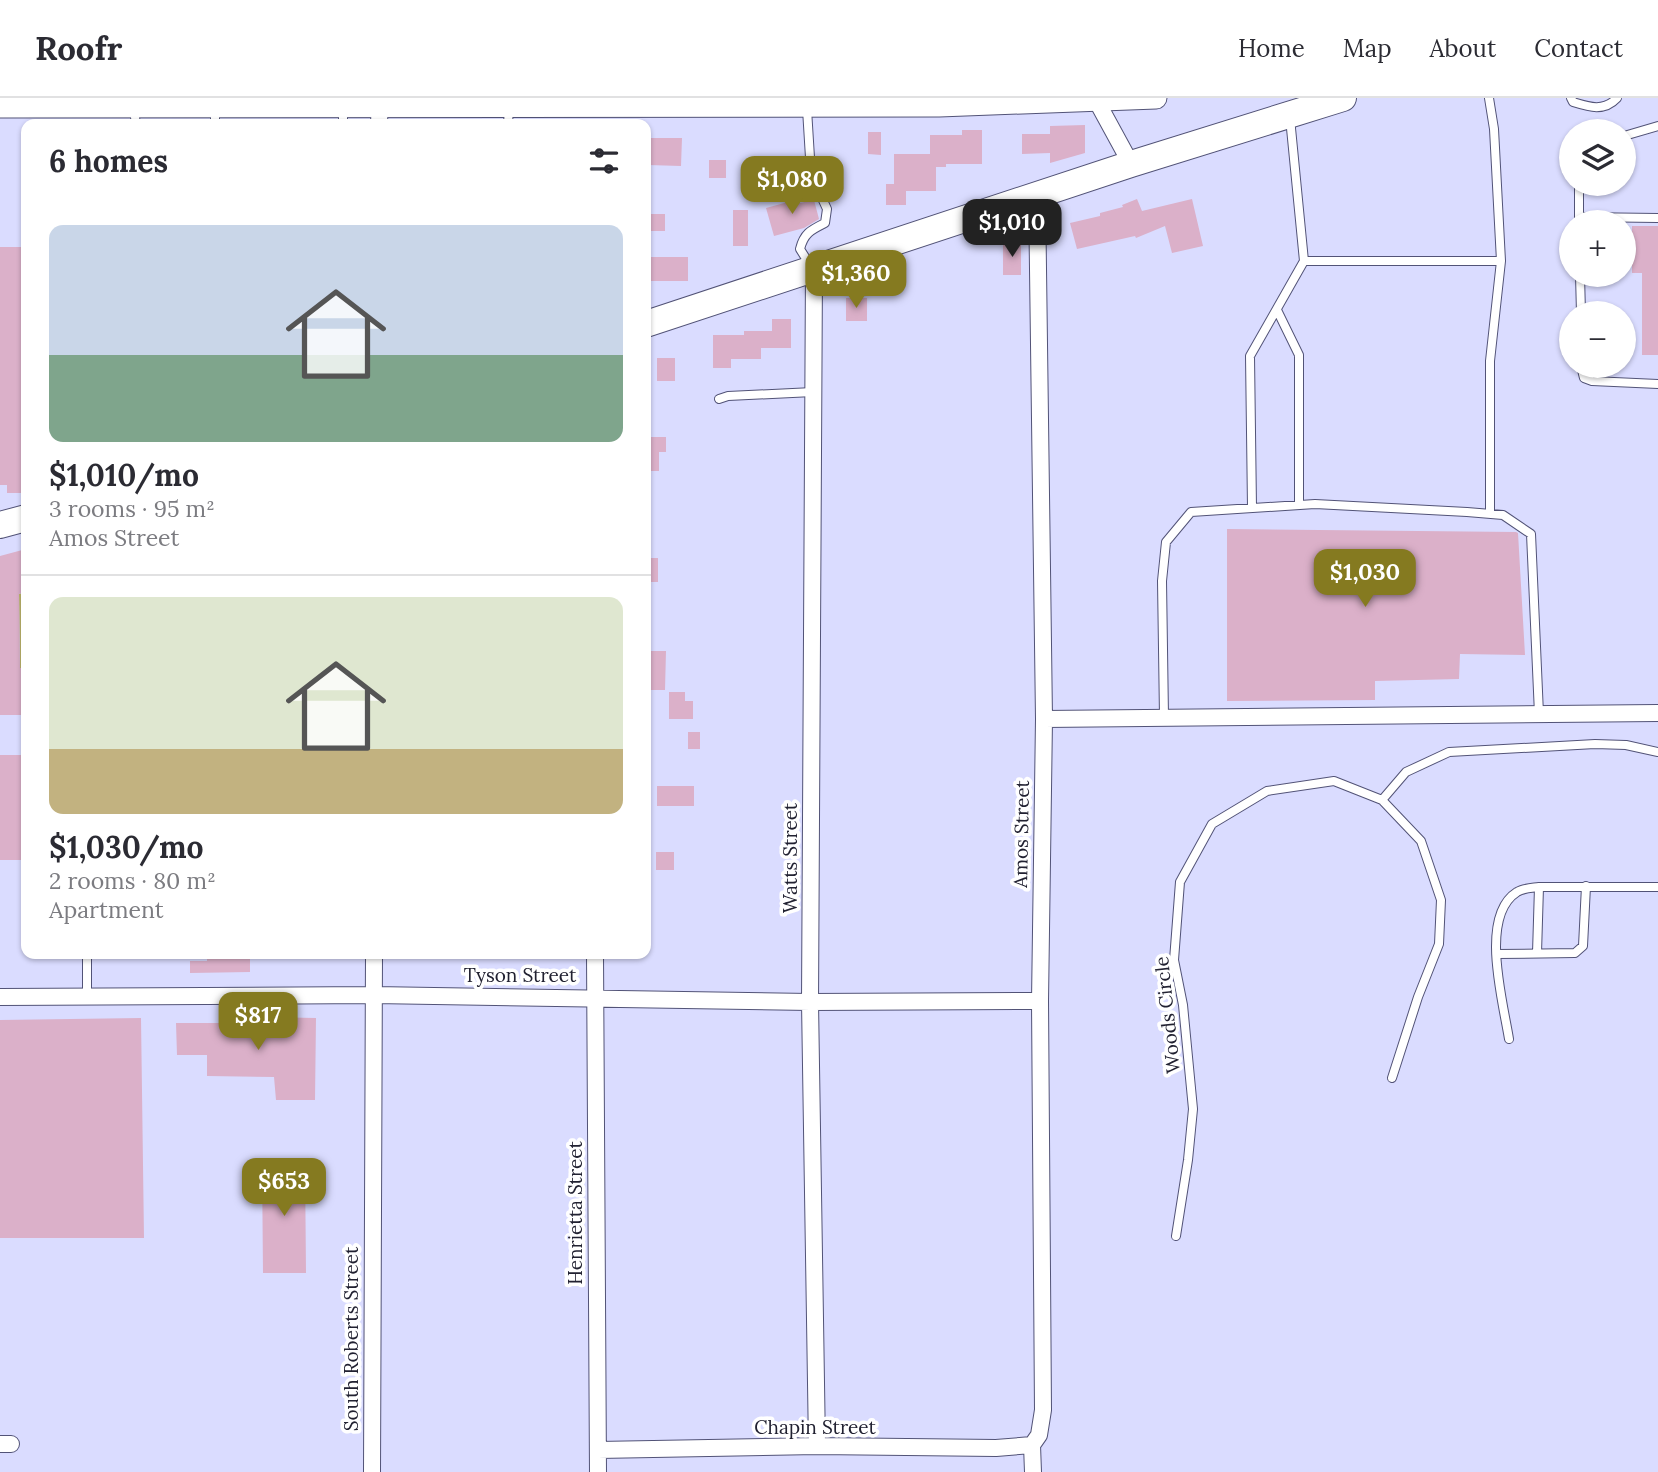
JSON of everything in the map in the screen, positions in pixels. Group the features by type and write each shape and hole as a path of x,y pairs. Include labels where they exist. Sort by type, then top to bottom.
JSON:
{"main road":[{"path":"651,322 1300,106 1341,99"},
{"path":"0,525 21,519"}],"street":[{"path":"0,107 111,102 142,109 215,115 343,115 379,109 509,115 624,102 807,106 1156,98"},
{"path":"1095,100 1131,164"},
{"name":"Amos Street","path":"1033,1472 1032,1445 1039,1435 1043,1409 1040,1001 1044,719 1037,194"},
{"name":"Watts Street","path":"814,270 810,1002 817,1447"},
{"path":"1044,719 1658,713"},
{"name":"South Roberts Street","path":"372,1472 374,959"},
{"name":"Henrietta Street","path":"595,959 598,1472"},
{"name":"Tyson Street","path":"0,997 374,995 810,1002 1040,1001"},
{"name":"Chapin Street","path":"598,1450 996,1448 1032,1445"}],"lane":[{"path":"1489,98 1494,128 1501,261 1490,361 1490,514"},
{"path":"1571,98 1573,102 1594,109 1612,104 1616,98"},
{"path":"807,106 811,174 827,209 825,223 808,231 800,248 814,270"},
{"path":"1252,508 1250,356 1304,261 1300,106"},
{"path":"1636,132 1658,126"},
{"path":"1636,219 1658,218"},
{"path":"1304,261 1501,261"},
{"path":"1277,310 1299,355 1299,505"},
{"path":"1584,378 1592,381 1658,384"},
{"path":"719,399 727,396 813,392"},
{"path":"1164,717 1161,581 1166,542 1191,512 1299,505 1503,515 1531,534 1539,714"},
{"path":"1382,800 1406,772 1448,752 1595,744 1626,745 1658,752"},
{"name":"Woods Circle","path":"1176,1236 1193,1109 1183,1005 1174,960 1181,882 1213,824 1267,791 1334,781 1382,800 1421,841 1441,900 1439,944 1392,1078"},
{"path":"1497,954 1575,953 1583,946 1586,886"},
{"path":"1537,953 1539,887"},
{"path":"1508,1039 1495,934 1498,915 1506,902 1520,890 1539,887 1658,887"},
{"path":"87,959 87,997"}],"shaded area":[{"path":"21,593 21,668 20,668"}],"building":[{"path":"1085,125 1085,153 1050,163 1050,153 1022,154 1022,134 1050,134 1050,126"},
{"path":"962,130 982,130 982,164 946,164 946,167 936,167 936,191 906,191 906,205 886,205 886,184 894,184 894,154 930,154 930,135 962,135"},
{"path":"868,132 881,132 881,155 868,154"},
{"path":"651,138 682,138 681,166 651,165"},
{"path":"709,160 726,160 726,178 709,178"},
{"path":"799,199 800,203 814,200 819,219 804,228 774,236 766,208"},
{"path":"1137,199 1142,211 1192,199 1203,246 1172,253 1165,226 1136,238 1135,236 1077,249 1070,223 1100,216 1100,213 1123,207 1122,205"},
{"path":"733,210 748,210 748,246 733,246"},
{"path":"651,214 665,214 665,231 651,231"},
{"path":"1636,226 1658,226 1658,355 1642,355 1642,273 1636,273"},
{"path":"1003,243 1021,243 1021,275 1003,275"},
{"path":"0,247 21,247 21,493 7,493 7,485 0,485"},
{"path":"651,257 688,257 688,281 651,281"},
{"path":"846,298 867,298 867,321 846,321"},
{"path":"772,319 791,319 791,348 761,348 761,359 731,359 731,368 713,368 713,335 772,331"},
{"path":"657,358 675,358 675,381 657,381"},
{"path":"651,437 666,437 666,452 659,452 659,471 651,471"},
{"path":"1227,529 1516,532 1525,655 1460,654 1459,679 1375,681 1375,700 1227,701"},
{"path":"21,550 21,715 0,715 0,556"},
{"path":"651,558 658,558 658,582 651,582"},
{"path":"651,651 666,651 665,690 651,690"},
{"path":"669,692 685,692 685,701 693,701 693,719 669,719"},
{"path":"688,732 700,732 700,749 688,749"},
{"path":"0,755 21,755 21,860 0,860"},
{"path":"657,786 694,786 694,806 657,806"},
{"path":"656,852 674,852 674,870 656,870"},
{"path":"250,959 250,972 190,973 190,961"},
{"path":"264,1017 316,1018 315,1100 276,1100 274,1077 207,1076 207,1055 177,1055 176,1023 264,1023"},
{"path":"141,1018 144,1238 0,1238 0,1020"},
{"path":"262,1162 305,1162 306,1273 263,1273"}]}
